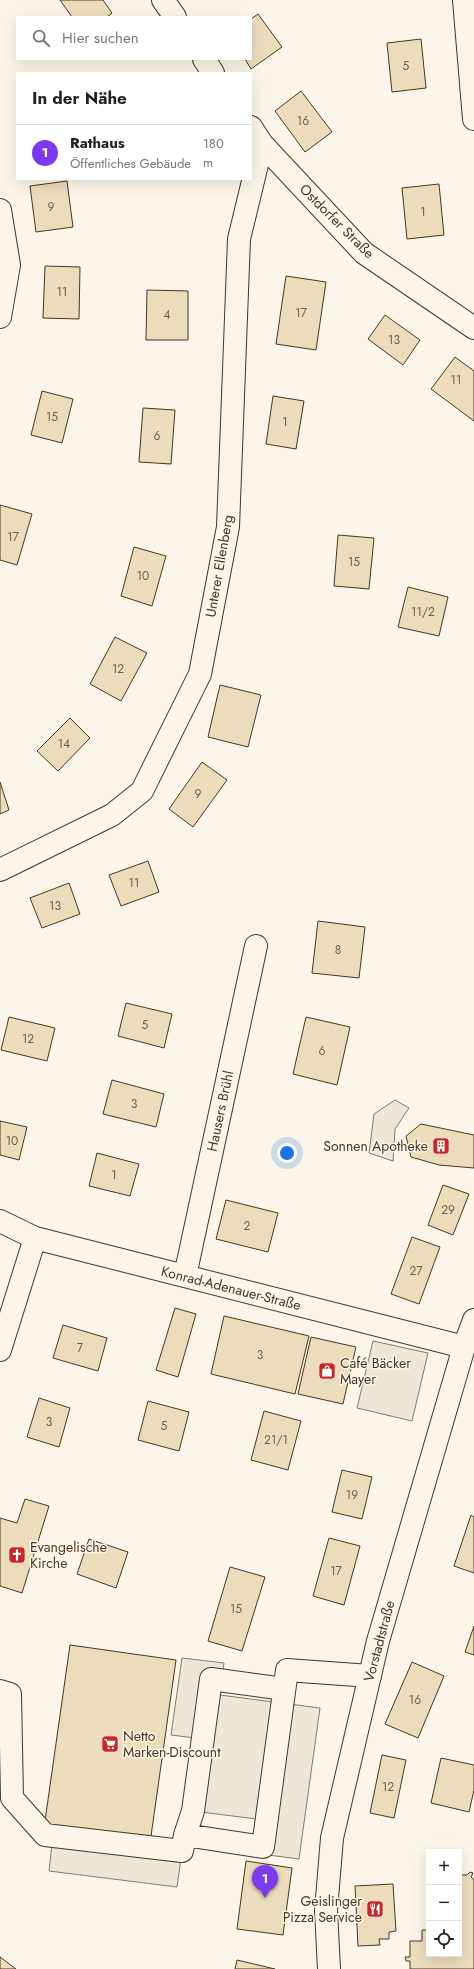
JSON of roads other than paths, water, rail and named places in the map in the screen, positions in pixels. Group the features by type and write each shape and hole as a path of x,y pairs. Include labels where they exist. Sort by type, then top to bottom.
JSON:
{"street":[{"path":"163,0 174,16"},
{"path":"464,0 474,120"},
{"path":"205,60 213,72"},
{"name":"Ostdorfer Straße","path":"257,135 364,252 474,328"},
{"name":"Unterer Ellenberg","path":"252,164 257,135"},
{"name":"Unterer Ellenberg","path":"0,870 112,815 142,791 200,674 228,527 239,239 249,180"},
{"path":"0,210 9,265 0,317"},
{"name":"Hausers Brühl","path":"185,1276 256,946"},
{"name":"Konrad-Adenauer-Straße","path":"0,1221 35,1238 464,1347"},
{"path":"0,1350 35,1238"},
{"name":"Vorstadtstraße","path":"329,1969 326,1910 332,1838 378,1642 464,1347 474,1320"},
{"path":"185,1835 263,1847 287,1670 370,1676"},
{"path":"0,1691 10,1694 12,1798 44,1835 182,1851 185,1835 193,1811 211,1679 284,1689"}],"place":[{"name":"Sonnen Apotheke","path":"441,1146"},
{"name":"Café Bäcker Mayer","path":"327,1371"},
{"name":"Evangelische Kirche","path":"17,1555"},
{"name":"Netto Marken-Discount","path":"110,1744"},
{"name":"Rathaus","path":"265,1898"},
{"name":"Geislinger Pizza Service","path":"375,1909"}]}
